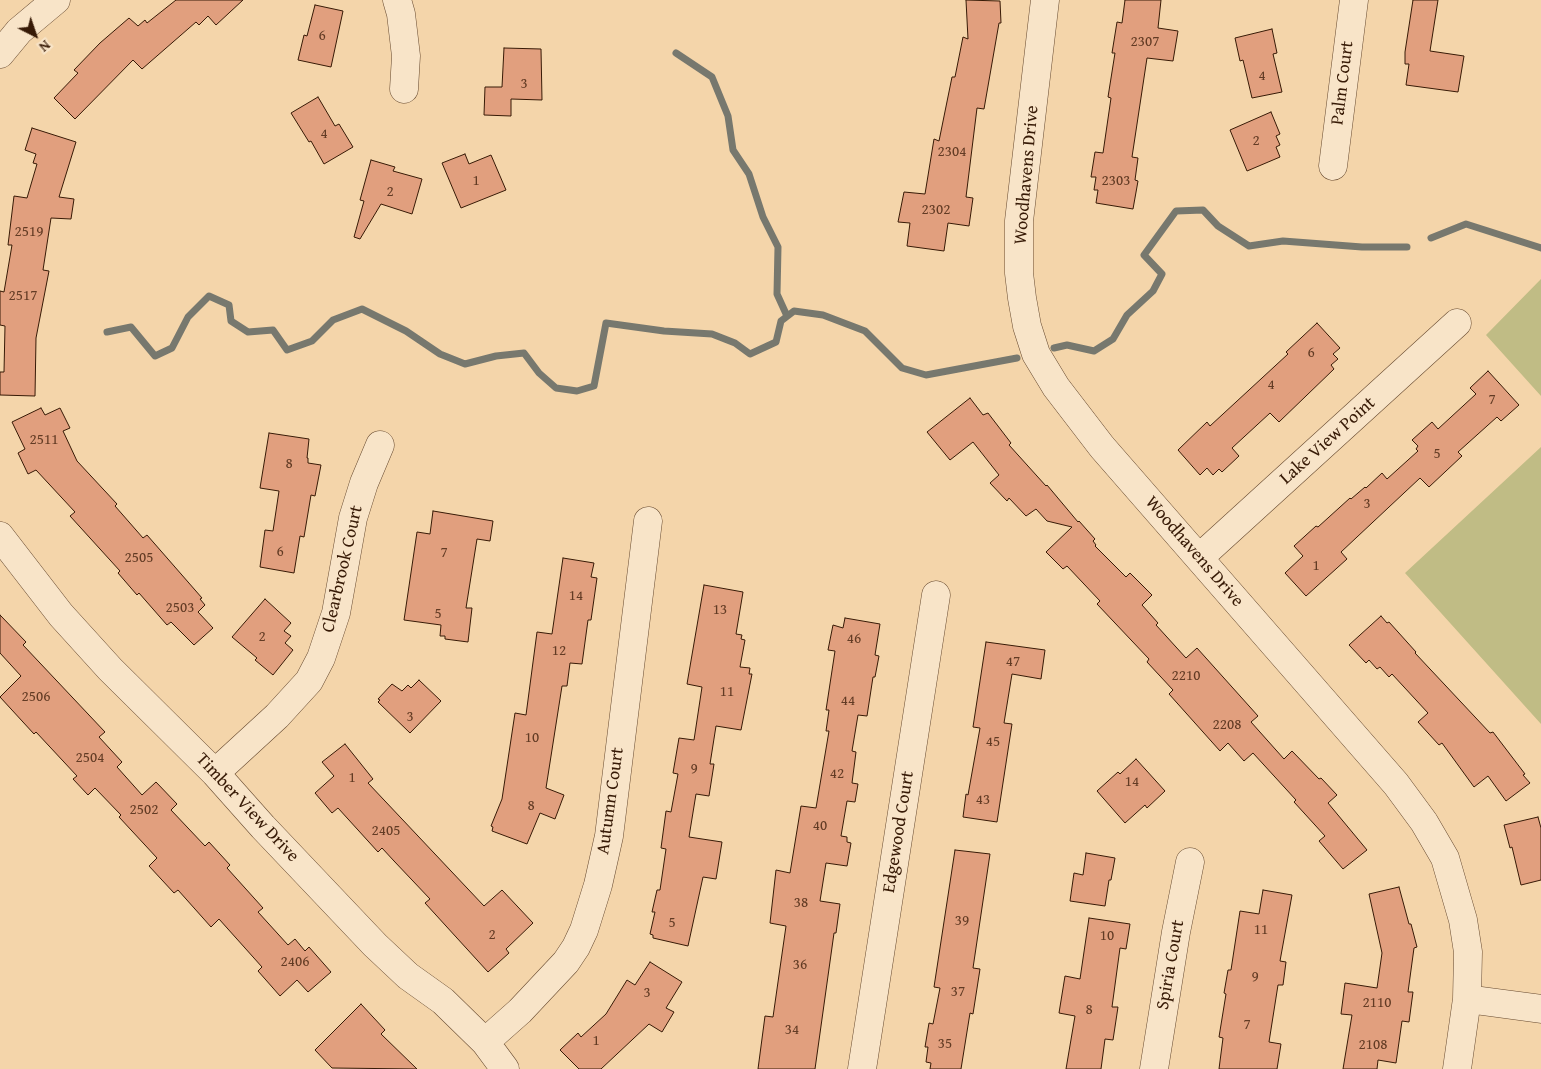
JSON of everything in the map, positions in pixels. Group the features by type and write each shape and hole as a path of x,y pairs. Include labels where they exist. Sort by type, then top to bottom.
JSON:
{"street":[{"path":"0,54 19,31 56,0"},
{"path":"397,0 401,14 406,56 404,89"},
{"name":"Woodhavens Drive","path":"1045,0 1020,221 1020,273 1027,326 1036,354 1056,387 1102,447 1349,729 1396,784 1424,822 1445,858 1463,920 1468,952 1467,999 1457,1069"},
{"name":"Palm Court","path":"1333,166 1354,0"},
{"name":"Lake View Point","path":"1199,558 1456,323"},
{"name":"Clearbrook Court","path":"215,773 277,716 309,681 321,658 336,613 353,518 364,482 380,445"},
{"name":"Autumn Court","path":"485,1042 520,1011 566,962 584,930 598,885 608,836 648,521"},
{"name":"Timber View Drive","path":"0,536 61,615 110,668 215,773 375,946 408,976 444,1002 485,1042 505,1069"},
{"name":"Edgewood Court","path":"862,1069 936,595"},
{"name":"Spiria Court","path":"1154,1069 1176,932 1190,862"},
{"path":"1467,999 1541,1009"}],"shaded area":[{"path":"1541,279 1541,396 1486,335"},
{"path":"1541,447 1541,724 1405,573"}],"building":[{"path":"176,0 243,0 216,25 208,16 199,25 196,22 142,69 133,60 75,119 54,98 78,73 74,70 100,43 129,18 138,26 145,20 147,23"},
{"path":"966,0 1000,1 1001,23 999,23 984,109 977,108 966,197 973,198 969,226 948,223 944,251 907,246 910,223 898,222 904,192 925,194 934,139 939,141 952,77 955,77 963,37 968,39"},
{"path":"1125,0 1161,0 1158,28 1178,31 1173,61 1147,58 1132,157 1138,158 1135,180 1138,181 1133,209 1096,203 1098,190 1094,190 1096,177 1091,177 1095,152 1103,153 1111,98 1108,97 1115,53 1112,53 1117,22 1122,23"},
{"path":"1413,0 1438,0 1430,51 1464,56 1458,92 1406,85 1409,64 1405,64 1405,52"},
{"path":"315,5 343,11 331,67 298,60 304,35 307,36"},
{"path":"1272,29 1277,53 1273,54 1282,92 1252,98 1243,60 1240,61 1235,38"},
{"path":"504,48 541,49 542,100 511,99 511,116 484,115 485,87 502,87"},
{"path":"318,97 335,126 339,124 353,147 324,164 311,141 309,142 291,113"},
{"path":"1271,112 1280,134 1276,136 1280,145 1276,147 1280,157 1247,171 1230,130"},
{"path":"32,128 76,142 59,197 74,199 71,219 51,218 43,270 49,271 36,338 35,396 0,395 0,372 4,372 5,326 0,325 0,291 4,292 12,245 8,245 14,196 27,198 37,164 33,163 36,154 25,150"},
{"path":"465,154 469,164 491,155 506,190 461,208 442,163"},
{"path":"371,160 395,167 393,171 422,179 412,214 381,204 360,239 354,237 364,201 360,200"},
{"path":"1317,323 1340,348 1333,354 1338,359 1331,365 1334,369 1279,422 1270,413 1232,448 1239,456 1222,472 1219,469 1213,475 1207,468 1200,475 1178,450 1207,422 1210,426 1288,354 1286,352"},
{"path":"1488,371 1519,405 1501,421 1497,417 1458,452 1462,456 1429,487 1420,478 1341,552 1347,559 1306,596 1285,573 1303,556 1294,546 1382,473 1387,479 1418,451 1416,449 1418,446 1412,440 1432,422 1438,429 1476,394 1470,388"},
{"path":"970,398 983,415 988,413 1011,443 1009,445 1095,539 1093,541 1095,546 1126,577 1130,573 1152,595 1142,605 1158,623 1156,625 1186,658 1197,648 1258,716 1251,722 1284,759 1292,751 1337,795 1328,803 1367,850 1343,869 1319,841 1325,836 1294,802 1296,800 1253,753 1244,761 1228,743 1220,751 1169,694 1173,690 1147,662 1149,659 1097,604 1100,601 1067,566 1063,569 1046,552 1072,527 1047,521 1036,509 1026,516 1009,498 1007,501 990,483 999,475 973,442 950,460 927,432"},
{"path":"41,408 45,415 60,408 70,428 63,431 77,461 117,504 115,506 143,538 147,535 202,598 200,599 205,605 198,612 213,628 194,645 171,622 167,625 139,593 137,595 118,573 120,571 70,516 75,512 36,470 28,474 18,453 25,449 12,422"},
{"path":"269,433 309,439 308,463 321,465 315,496 311,495 304,537 300,536 294,573 260,567 265,530 273,531 279,491 260,488"},
{"path":"433,511 493,521 490,541 477,539 466,608 472,608 468,642 445,639 445,636 440,636 441,625 404,620 417,532 430,534"},
{"path":"563,558 594,563 591,577 597,578 591,620 588,620 582,664 570,663 567,686 562,686 546,788 564,795 555,819 540,813 527,844 492,831 493,827 491,826 502,799 515,713 526,715 537,632 552,634"},
{"path":"704,585 743,592 736,634 742,635 741,639 745,640 740,667 750,668 749,674 752,674 741,730 716,726 710,764 714,764 709,796 696,794 689,837 722,842 716,879 703,877 688,946 653,938 653,935 650,934 655,912 652,912 657,890 660,890 666,849 661,848 666,811 671,812 678,774 673,773 679,738 694,740 702,687 687,684"},
{"path":"265,599 291,623 284,631 291,636 285,643 293,650 273,675 255,660 257,658 232,637"},
{"path":"0,615 26,642 23,645 105,732 99,737 122,762 117,767 142,795 156,782 177,804 171,810 205,846 209,842 230,865 227,868 263,908 258,912 288,945 295,939 305,951 309,947 331,972 308,992 297,980 280,996 258,971 262,967 219,919 211,927 178,890 174,893 149,866 157,858 119,817 121,815 95,788 88,795 73,779 77,776 0,697 21,676 0,653"},
{"path":"1381,616 1387,623 1389,622 1415,653 1490,733 1493,732 1530,783 1506,801 1488,776 1474,787 1442,743 1439,745 1418,722 1428,713 1392,674 1389,677 1380,667 1377,669 1369,660 1366,663 1349,645"},
{"path":"845,618 880,624 875,655 879,656 875,677 873,677 867,716 858,715 852,751 856,752 852,783 858,784 855,802 847,801 841,836 847,837 847,842 851,843 847,866 826,863 820,901 840,904 836,933 834,933 815,1069 758,1069 765,1016 773,1017 786,926 770,923 776,870 790,873 801,806 816,808 829,731 826,731 829,710 826,710 835,651 828,650 833,625 843,628"},
{"path":"986,642 1045,650 1041,679 1012,674 1004,723 1012,724 997,822 963,817 980,728 973,727"},
{"path":"419,680 441,701 410,733 378,702 380,700 378,699 392,684 402,691 408,685 411,688"},
{"path":"345,744 373,779 368,783 484,906 502,890 533,923 506,949 509,953 488,972 425,903 430,899 382,848 378,852 338,808 332,813 315,793 334,776 322,762"},
{"path":"1136,759 1165,791 1147,808 1145,805 1125,823 1097,791"},
{"path":"1538,817 1541,828 1541,880 1521,885 1512,847 1510,848 1504,825"},
{"path":"955,850 990,854 973,968 980,969 973,1014 970,1013 961,1069 930,1069 931,1063 926,1062 928,1047 925,1047 929,1023 933,1024 940,988 934,987"},
{"path":"1086,853 1115,858 1105,906 1070,901 1074,873 1083,875"},
{"path":"1399,887 1417,947 1414,948 1408,992 1413,992 1409,1022 1402,1021 1396,1063 1378,1060 1377,1069 1343,1069 1352,1015 1341,1014 1345,983 1377,988 1382,953 1369,894"},
{"path":"1263,890 1292,895 1280,961 1286,962 1283,985 1278,985 1269,1042 1281,1044 1277,1069 1219,1069 1223,1038 1219,1037 1226,994 1224,993 1228,970 1231,970 1240,911 1259,914"},
{"path":"1089,918 1130,924 1126,949 1120,948 1112,1007 1118,1007 1113,1040 1105,1039 1101,1069 1066,1069 1075,1016 1059,1013 1065,976 1080,979"},
{"path":"650,962 682,982 666,1008 674,1012 662,1032 649,1024 601,1069 579,1069 560,1050 578,1033 581,1037 606,1014 627,980 635,985"},
{"path":"361,1004 385,1030 381,1034 417,1069 332,1068 315,1050"}],"waterway":[{"path":"676,53 712,77 728,116 733,150 749,174 763,217 778,247 777,294 787,316"},
{"path":"1054,348 1067,345 1094,351 1113,339 1127,315 1153,291 1162,274 1144,255 1176,211 1203,210 1218,226 1249,246 1283,241 1362,247 1407,247"},
{"path":"1431,238 1466,224 1541,248"},
{"path":"107,332 131,327 155,356 172,348 188,317 209,296 229,305 231,321 248,332 273,330 287,350 312,341 333,320 362,309 406,331 440,354 465,364 496,356 524,353 539,373 556,388 577,391 594,386 606,323 664,331 712,334 735,343 750,354 776,342 781,321 794,311 823,315 865,331 902,368 926,375 1017,358"}]}
